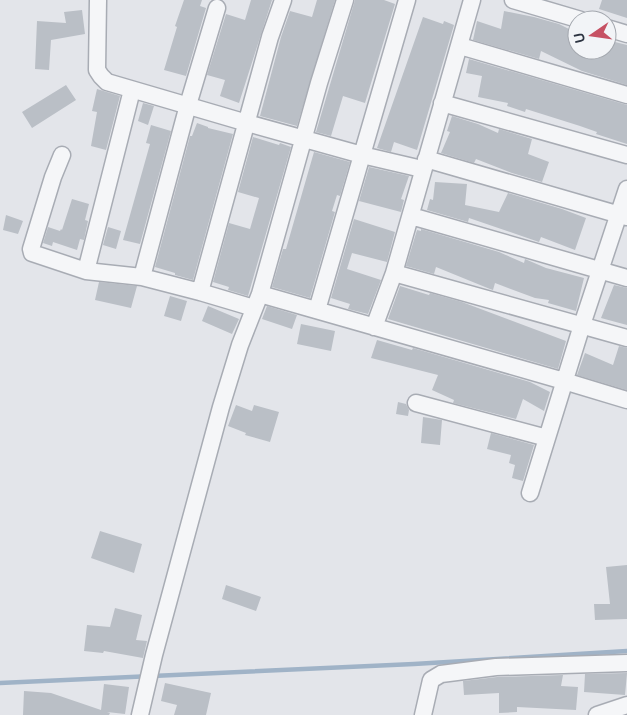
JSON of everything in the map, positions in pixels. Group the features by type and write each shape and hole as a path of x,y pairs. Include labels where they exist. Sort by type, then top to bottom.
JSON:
{"street":[{"path":"98,0 97,70 107,82 362,155 424,164 623,216"},
{"path":"200,292 270,38 283,0"},
{"path":"140,715 231,375 257,301 318,83 345,0"},
{"path":"317,310 407,0"},
{"path":"374,326 394,273 472,0"},
{"path":"513,0 567,16"},
{"path":"142,277 188,105 217,8"},
{"path":"460,46 627,95"},
{"path":"86,271 132,90"},
{"path":"442,102 627,155"},
{"path":"62,155 53,177 31,251 34,255 86,271 142,277 200,292 317,310 627,400"},
{"path":"530,493 599,270 623,216 627,189"},
{"path":"410,216 627,278"},
{"path":"394,273 627,338"},
{"path":"416,403 547,438"},
{"path":"423,715 431,680 441,674 496,667 627,662"},
{"path":"597,715 627,705"}],"building":[{"path":"184,0 202,0 200,6 206,8 186,76 164,70 177,27 175,26"},
{"path":"251,0 272,0 239,103 220,96 225,80 207,75 226,14 245,20"},
{"path":"317,0 335,0 297,126 260,116 281,37 290,11 312,17"},
{"path":"355,0 384,0 395,4 365,103 343,96 331,136 316,132"},
{"path":"602,0 627,0 627,18 617,15 617,10 599,9"},
{"path":"82,10 85,34 51,40 49,70 35,69 37,21 66,23 64,12"},
{"path":"504,11 559,24 567,28 567,60 617,60 617,42 627,45 627,85 582,71 541,51 539,59 473,40 477,21 501,29"},
{"path":"423,17 443,24 444,21 454,25 417,150 394,142 391,152 377,148"},
{"path":"469,59 627,105 627,144 596,134 597,132 580,126 526,109 525,112 507,106 508,103 478,97 482,76 466,73"},
{"path":"66,85 76,100 32,128 22,112"},
{"path":"97,89 120,96 106,150 91,146 97,112 92,111"},
{"path":"143,103 154,106 148,125 138,121"},
{"path":"452,116 478,124 498,133 499,129 532,139 528,154 549,162 542,182 476,159 474,163 441,153 450,132 447,131"},
{"path":"197,123 208,128 233,134 193,280 155,267 190,136 192,136"},
{"path":"151,125 171,131 140,244 123,240 150,144 146,143"},
{"path":"253,137 291,147 248,296 228,290 229,287 213,282 229,223 250,229 259,198 238,192"},
{"path":"314,152 350,162 340,196 337,195 332,211 335,212 310,298 272,287 283,249 286,249"},
{"path":"369,167 409,176 401,199 404,200 401,212 359,201"},
{"path":"435,182 467,184 465,205 499,212 508,193 586,218 575,250 541,237 539,242 469,218 468,222 427,210 430,199 433,200"},
{"path":"72,199 89,204 85,220 88,221 84,240 80,239 77,250 53,242 52,246 43,243 48,227 62,230"},
{"path":"6,215 23,221 18,234 3,230"},
{"path":"354,219 395,232 387,262 352,253 347,269 381,280 368,314 348,309 350,304 331,298"},
{"path":"108,227 121,231 116,249 103,245"},
{"path":"421,229 499,252 524,263 525,259 546,268 584,278 576,311 548,303 549,300 535,298 495,283 493,290 436,267 434,274 406,266 417,230 421,231"},
{"path":"99,282 137,286 131,308 95,300"},
{"path":"614,285 627,288 627,325 601,318"},
{"path":"400,286 462,302 566,341 558,369 388,319"},
{"path":"170,296 187,301 181,321 164,316"},
{"path":"208,306 239,319 232,334 202,321"},
{"path":"267,306 297,315 292,329 262,319"},
{"path":"301,324 335,331 331,351 297,344"},
{"path":"377,340 412,350 413,348 530,382 550,392 544,411 523,399 516,419 453,403 454,400 432,390 438,375 371,358"},
{"path":"619,346 627,348 627,390 577,375 585,353 613,365"},
{"path":"398,402 406,404 409,410 408,416 396,414"},
{"path":"236,405 252,411 254,405 279,412 270,442 245,435 246,433 228,426"},
{"path":"423,417 442,420 440,445 421,443"},
{"path":"491,433 534,445 523,481 512,478 515,465 509,463 511,455 487,449"},
{"path":"100,531 142,544 134,573 91,558"},
{"path":"627,565 627,619 595,620 594,604 610,604 606,567"},
{"path":"226,585 261,597 256,611 222,599"},
{"path":"115,608 142,615 136,640 147,641 143,658 104,651 103,653 84,651 87,625 110,627"},
{"path":"627,673 625,695 584,692 585,674"},
{"path":"563,675 561,686 578,687 576,710 517,707 517,712 499,713 499,693 464,695 463,681 497,677"},
{"path":"165,683 211,693 206,715 174,715 177,705 161,701"},
{"path":"104,684 129,687 125,714 107,712 110,713 109,715 23,715 24,691 51,693 101,710"}],"waterway":[{"path":"0,683 414,664 627,651"}]}
